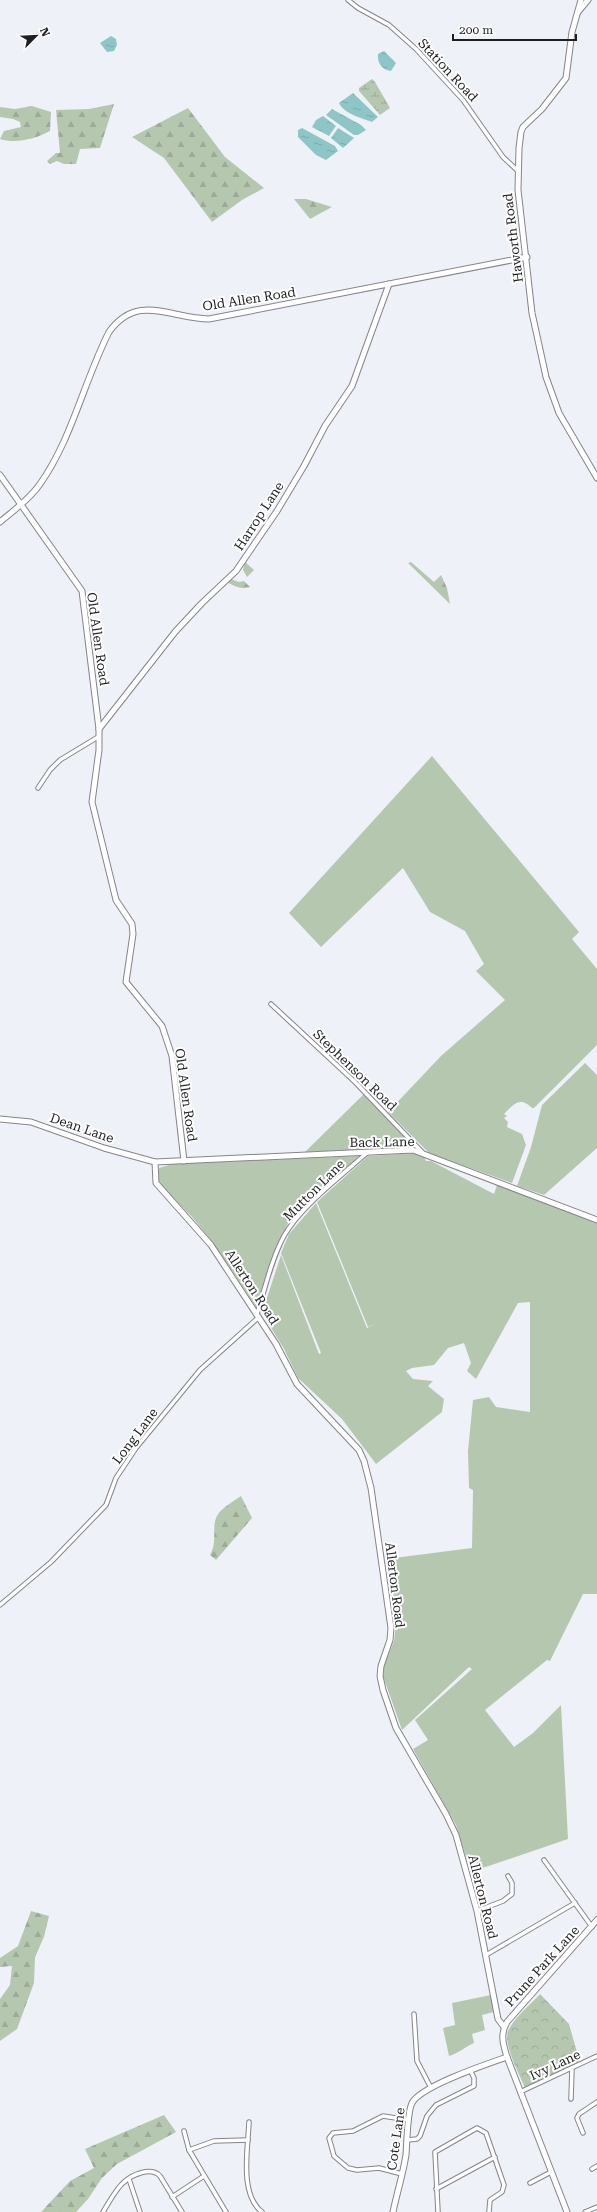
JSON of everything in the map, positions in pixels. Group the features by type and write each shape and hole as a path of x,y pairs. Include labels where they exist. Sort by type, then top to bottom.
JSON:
{"street":[{"name":"Station Road","path":"348,0 358,8 389,25 416,49 463,100 503,156 518,171"},
{"name":"Haworth Road","path":"581,0 576,15 566,78 546,104 523,128 520,138 518,171 532,312 550,393 559,413 597,478"},
{"path":"576,15 588,0"},
{"name":"Old Allen Road","path":"184,1161 172,1056 162,1026 126,982 133,934 132,924 116,900 92,802 98,762 99,730 82,591 20,505 34,492 44,478 64,439 106,337 114,325 126,314 139,310 150,310 209,319 527,257"},
{"name":"Harrop Lane","path":"99,730 175,632 202,603 236,571 277,511 304,466 325,426 352,386 389,284"},
{"path":"0,475 20,505 0,522"},
{"path":"38,788 50,770 60,760 98,736"},
{"name":"Stephenson Road","path":"271,1004 355,1082 423,1154"},
{"name":"Dean Lane","path":"0,1118 31,1122 104,1148 156,1162"},
{"name":"Back Lane","path":"156,1162 413,1150 597,1220"},
{"name":"Mutton Lane","path":"258,1316 283,1237 291,1225 333,1182 368,1152"},
{"name":"Allerton Road","path":"156,1162 156,1183 211,1245 276,1344 297,1384 350,1439 364,1461 371,1488 390,1628 390,1640 381,1666 380,1676 382,1690 396,1728 446,1814 456,1835 477,1911 498,2019 504,2027 502,2037 507,2057 567,2212"},
{"name":"Long Lane","path":"0,1605 51,1562 106,1505 116,1478 136,1448 200,1370 258,1316"},
{"path":"544,1860 592,1927"},
{"path":"477,1911 503,1901 512,1894 512,1883 508,1876"},
{"path":"486,1955 575,1903"},
{"name":"Prune Park Lane","path":"504,2027 597,1920"},
{"path":"414,2014 417,2061 431,2088"},
{"name":"Ivy Lane","path":"520,2092 597,2056"},
{"name":"Cote Lane","path":"393,2212 402,2174 411,2104 420,2095 431,2088 470,2070 507,2057"},
{"path":"571,2099 572,2068"},
{"path":"407,2140 417,2139 420,2136 427,2116 436,2105 474,2086 474,2078 470,2070"},
{"path":"583,2133 577,2118 579,2114 597,2102"},
{"path":"402,2174 379,2168 357,2170 348,2168 334,2156 330,2138 333,2132 353,2130 383,2116 409,2120"},
{"path":"249,2122 248,2190 252,2201 262,2212"},
{"path":"438,2212 434,2155 442,2147 475,2128 480,2128 486,2133 504,2187 502,2192 490,2200 489,2212"},
{"path":"184,2131 189,2150 226,2212"},
{"path":"189,2150 214,2141 248,2140"},
{"path":"436,2189 495,2157"},
{"path":"592,2169 597,2166"},
{"path":"102,2212 120,2186 129,2179 144,2172 156,2173 182,2212"},
{"path":"530,2183 551,2172"},
{"path":"172,2197 204,2176"},
{"path":"129,2179 140,2212"},
{"path":"585,2212 597,2208"}],"green space":[{"path":"372,79 390,108 380,115 359,91 359,88"},
{"path":"114,104 100,148 80,149 76,164 64,164 57,161 50,164 47,161 56,153 60,153 56,110 89,109"},
{"path":"32,106 51,112 50,131 19,141 0,139 4,131 21,127 20,122 13,119 0,117 0,107 15,109"},
{"path":"188,108 225,157 264,188 242,200 212,222 164,158 132,137"},
{"path":"294,199 306,199 332,207 310,219"},
{"path":"245,562 254,570 247,577 243,570"},
{"path":"411,562 434,582 441,575 447,588 450,604 408,563"},
{"path":"231,579 239,582 244,581 250,587 241,588 227,582"},
{"path":"432,756 579,932 572,939 597,969 597,1045 534,1108 524,1102 521,1102 514,1105 504,1114 507,1116 504,1118 508,1122 507,1127 522,1134 526,1145 512,1183 429,1153 388,1112 441,1056 505,1000 476,971 484,964 465,931 430,912 403,868 321,947 289,913"},
{"path":"585,1063 597,1075 597,1148 544,1195 517,1186 531,1147 542,1105"},
{"path":"365,1093 417,1147 305,1152"},
{"path":"415,1153 424,1157 426,1161 431,1161 494,1194 497,1185 597,1223 597,1594 583,1594 550,1661 547,1660 485,1710 514,1747 533,1733 561,1705 568,1839 471,1872 456,1825 413,1749 428,1740 415,1720 472,1669 469,1667 402,1730 383,1676 384,1666 394,1641 396,1625 386,1559 472,1548 473,1490 469,1488 468,1451 473,1400 489,1397 496,1407 530,1412 530,1302 518,1303 476,1379 467,1371 471,1363 464,1343 448,1348 434,1365 412,1368 406,1371 413,1379 433,1381 428,1386 444,1399 442,1412 376,1464 342,1419 298,1378 284,1349 262,1313 281,1255 319,1354 321,1353 281,1253 289,1234 316,1203 367,1328 376,1323 368,1327 317,1202 368,1156"},
{"path":"359,1156 297,1213 287,1225 272,1261 256,1307 214,1244 192,1217 163,1188 158,1179 159,1168 172,1164"},
{"path":"241,1496 252,1518 216,1560 210,1555 214,1545 215,1520 221,1510"},
{"path":"31,1911 49,1916 44,1937 35,1957 34,1983 17,2029 0,2041 0,1999 10,1985 12,1966 0,1967 0,1958 18,1946"},
{"path":"540,1994 569,2024 580,2063 525,2088 509,2050 507,2034 515,2020"},
{"path":"491,1995 494,2012 482,2015 485,2030 472,2034 474,2043 449,2056 443,2028 455,2025 452,2003"},
{"path":"164,2115 176,2132 117,2164 102,2178 88,2199 76,2212 41,2212 70,2181 94,2168 85,2149"}],"water":[{"path":"111,36 116,39 117,45 114,51 107,52 100,43"},
{"path":"384,51 396,63 391,71 383,68 379,63 378,54"},
{"path":"353,93 378,117 372,122 354,115 341,107 339,103"},
{"path":"332,109 361,125 366,130 358,135 354,135 326,115"},
{"path":"323,116 336,126 329,136 312,127 316,120"},
{"path":"302,128 335,146 338,151 326,160 316,155 298,137 298,130"},
{"path":"338,128 354,138 343,148 331,138"}]}
